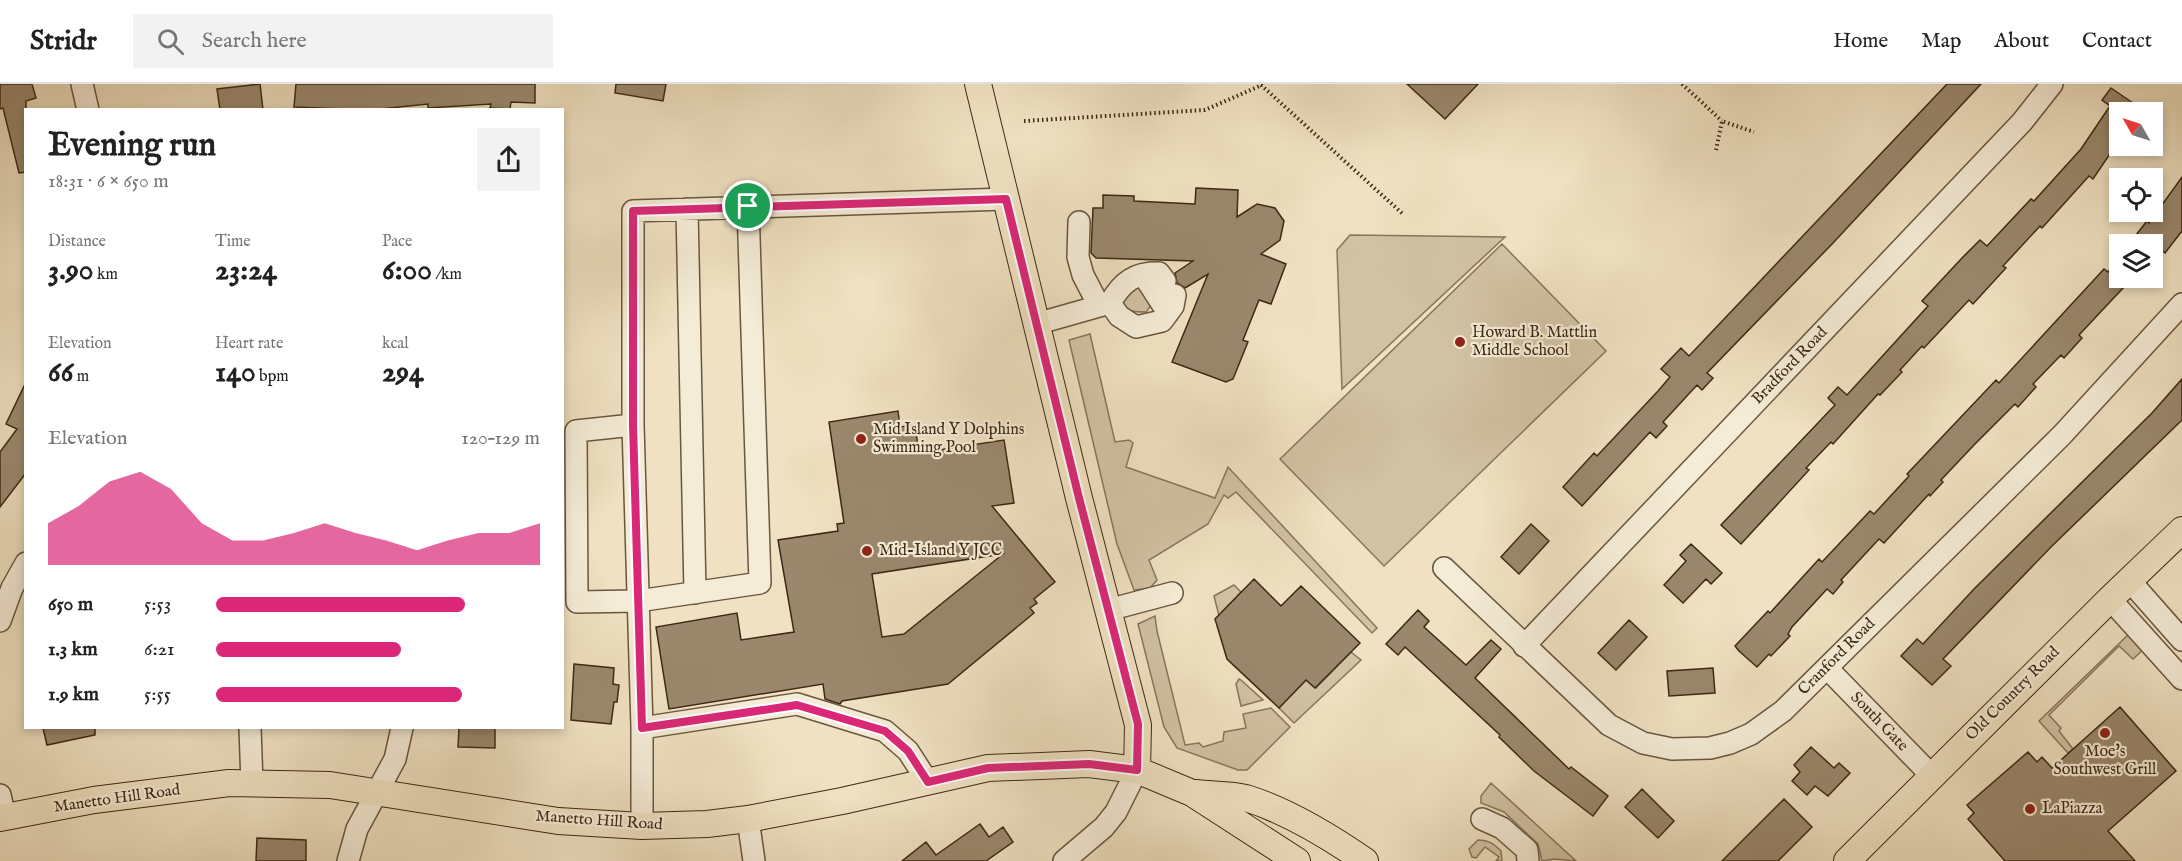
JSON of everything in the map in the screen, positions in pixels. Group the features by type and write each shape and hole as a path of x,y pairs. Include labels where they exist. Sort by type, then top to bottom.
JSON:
{"main road":[{"path":"978,84 1036,324 1138,724 1137,770"},
{"name":"Old Country Road","path":"1847,861 1931,775 2182,530"},
{"name":"Manetto Hill Road","path":"2,810 229,783 330,785 558,821 642,826 707,824 748,819 988,768 1089,764 1137,770 1192,793 1297,861"},
{"name":"Manetto Hill Road","path":"1192,793 1245,798 1334,839 1365,861"}],"street":[{"path":"82,84 88,108"},
{"name":"Bradford Road","path":"1524,646 2022,122 2052,84"},
{"path":"642,826 642,728 633,425 633,211 1006,199"},
{"path":"633,425 576,431 577,602 638,601 760,583 748,206"},
{"path":"687,209 695,593"},
{"path":"1036,324 1104,304 1135,275 1165,291 1162,321 1136,327 1104,304 1083,275 1078,257 1079,222"},
{"name":"Cranford Road","path":"1444,568 1609,726 1643,743 1672,749 1710,748 1730,744 1751,734 1783,711 2062,435 2182,304"},
{"path":"0,621 12,588 24,567"},
{"path":"2129,580 2182,640"},
{"path":"1108,610 1172,593"},
{"path":"2110,599 2182,679"},
{"name":"South Gate","path":"1827,668 1931,775"},
{"path":"642,728 797,705 885,731 908,751 928,782"},
{"path":"250,729 252,784"},
{"path":"348,861 357,829 395,759 402,729"},
{"path":"1064,861 1104,827 1116,812 1137,770"},
{"path":"748,819 754,861"},
{"path":"1482,819 1502,828 1527,850 1528,861"}],"path":[{"path":"1024,121 1205,110 1261,84 1404,216"},
{"path":"1682,84 1722,121 1754,132"},
{"path":"1716,150 1722,121"}],"shaded area":[{"path":"1350,235 1505,237 1342,389 1337,250"},
{"path":"1502,244 1606,351 1384,566 1280,459"},
{"path":"1140,286 1153,303 1146,312 1128,310 1123,304 1123,294"},
{"path":"1090,334 1115,442 1129,440 1133,443 1126,467 1215,498 1228,467 1377,628 1372,633 1236,492 1228,498 1224,495 1208,524 1149,560 1157,580 1150,588 1134,590 1117,544 1069,340"},
{"path":"1234,585 1241,592 1219,616 1214,596"},
{"path":"1155,616 1185,745 1199,743 1203,747 1223,741 1224,732 1246,728 1243,714 1271,708 1290,727 1247,770 1238,770 1177,748 1164,727 1138,624"},
{"path":"2130,633 2146,647 2133,659 2119,646 2049,715 2061,728 2059,731 2073,749 2068,753 2039,721"},
{"path":"1351,652 1361,660 1294,723 1279,708 1306,680 1316,688"},
{"path":"1239,679 1263,700 1241,706 1236,684"},
{"path":"1491,783 1576,861 1554,859 1542,861 1538,844 1504,812 1481,803 1481,796"},
{"path":"1478,840 1496,846 1501,851 1502,861 1496,861 1499,857 1485,847 1476,858 1472,857 1469,849"}],"building":[{"path":"0,84 32,84 36,98 26,101 26,108 24,108 24,172 19,173 3,108 0,109"},
{"path":"260,84 263,108 220,108 217,89"},
{"path":"296,84 535,84 535,103 511,102 510,108 490,108 491,104 428,108 428,104 389,108 294,107"},
{"path":"616,84 666,84 663,101 615,93"},
{"path":"1407,84 1478,84 1445,119"},
{"path":"1947,84 1981,84 1833,243 1707,373 1713,378 1702,390 1697,385 1663,422 1667,426 1656,438 1650,432 1582,506 1563,487 1594,453 1597,456 1670,377 1661,369 1681,348 1689,356"},
{"path":"2111,88 2131,102 2109,102 2109,105 2102,100"},
{"path":"2109,107 2109,155 2093,179 2089,176 2042,228 2040,226 2003,266 2006,268 1973,304 1969,300 1924,348 1922,346 1900,370 1902,372 1880,395 1878,394 1833,444 1831,442 1806,468 1809,470 1741,544 1721,525 1835,405 1828,398 1838,387 1847,395 1928,306 1922,301 1962,258 1980,240 1987,246 2031,199 2034,201 2081,149"},
{"path":"2182,177 2182,231 2165,253 2163,251 2163,234 2137,234 2146,222 2163,222 2163,203"},
{"path":"1196,188 1238,190 1237,217 1257,204 1275,208 1284,221 1280,240 1261,254 1286,264 1271,304 1259,300 1243,340 1248,342 1233,379 1226,382 1172,362 1208,274 1185,288 1177,283 1175,273 1193,261 1096,258 1091,253 1093,208 1103,208 1103,195 1134,196 1134,201 1195,204"},
{"path":"2104,269 2108,272 2109,288 2123,288 2079,335 2082,338 2064,358 2061,355 2033,384 2036,387 2018,407 2015,404 1974,445 1941,480 1943,482 1884,543 1879,539 1841,580 1843,582 1833,594 1827,589 1792,627 1788,634 1790,636 1771,656 1769,654 1757,667 1739,651 1735,646 1768,611 1770,613 1819,559 1822,562 1870,511 1874,514 1909,476 1907,474 1996,380 1999,383"},
{"path":"2182,379 2182,420 2052,546 1943,659 1951,666 1932,685 1901,656 1917,639 1923,644 1974,589 2152,413"},
{"path":"24,386 24,476 0,507 0,452 17,429 6,424"},
{"name":"Mid-Island Y JCC","path":"898,411 900,427 915,425 919,453 1004,440 1014,503 992,506 1055,582 1034,599 1037,603 1030,608 1034,613 948,684 842,701 840,704 825,699 823,684 669,709 656,627 737,613 741,640 794,632 778,540 838,531 837,524 844,523 829,422","holes":["1003,554 904,634 882,637 872,574"]},
{"path":"1531,524 1549,541 1519,574 1501,557"},
{"path":"1691,544 1722,573 1711,584 1706,579 1683,603 1664,585 1686,561 1680,555"},
{"path":"1254,579 1281,606 1301,586 1360,643 1315,688 1306,680 1279,708 1227,659 1215,619"},
{"path":"1418,610 1429,621 1424,627 1466,665 1491,640 1501,649 1475,678 1569,769 1571,767 1608,796 1593,816 1534,771 1499,737 1500,735 1405,647 1398,655 1386,644"},
{"path":"1629,620 1647,637 1616,670 1598,653"},
{"path":"574,664 614,668 613,684 619,685 611,724 571,720"},
{"path":"1713,668 1715,693 1669,696 1667,671"},
{"path":"2120,707 2176,771 2108,831 2135,861 2005,861 1968,819 1974,813 1967,805 2028,752 2037,762 2042,757 2052,768"},
{"path":"43,729 95,729 95,735 47,745"},
{"path":"459,729 495,729 495,748 458,747"},
{"path":"1811,747 1834,768 1839,763 1850,773 1828,796 1815,786 1807,795 1792,781 1800,772 1794,765"},
{"path":"1642,789 1674,821 1658,838 1625,807"},
{"path":"1784,799 1812,827 1778,861 1722,861"},
{"path":"980,824 989,837 1003,827 1013,842 986,861 902,861 926,842 936,855"},
{"path":"257,838 306,840 306,861 256,861"}],"place":[{"name":"Howard B. Mattlin Middle School","path":"1460,342"},
{"name":"Mid Island Y Dolphins Swimming Pool","path":"861,439"},
{"name":"Mid-Island Y JCC","path":"867,551"},
{"name":"Moe's Southwest Grill","path":"2105,733"},
{"name":"LaPiazza","path":"2030,809"}],"route":[{"path":"1006,199 1079,498 1138,724 1137,770 1089,764 988,768 928,782 908,751 885,731 826,711 797,705 642,728 633,425 633,211 748,206 1006,199"}]}
